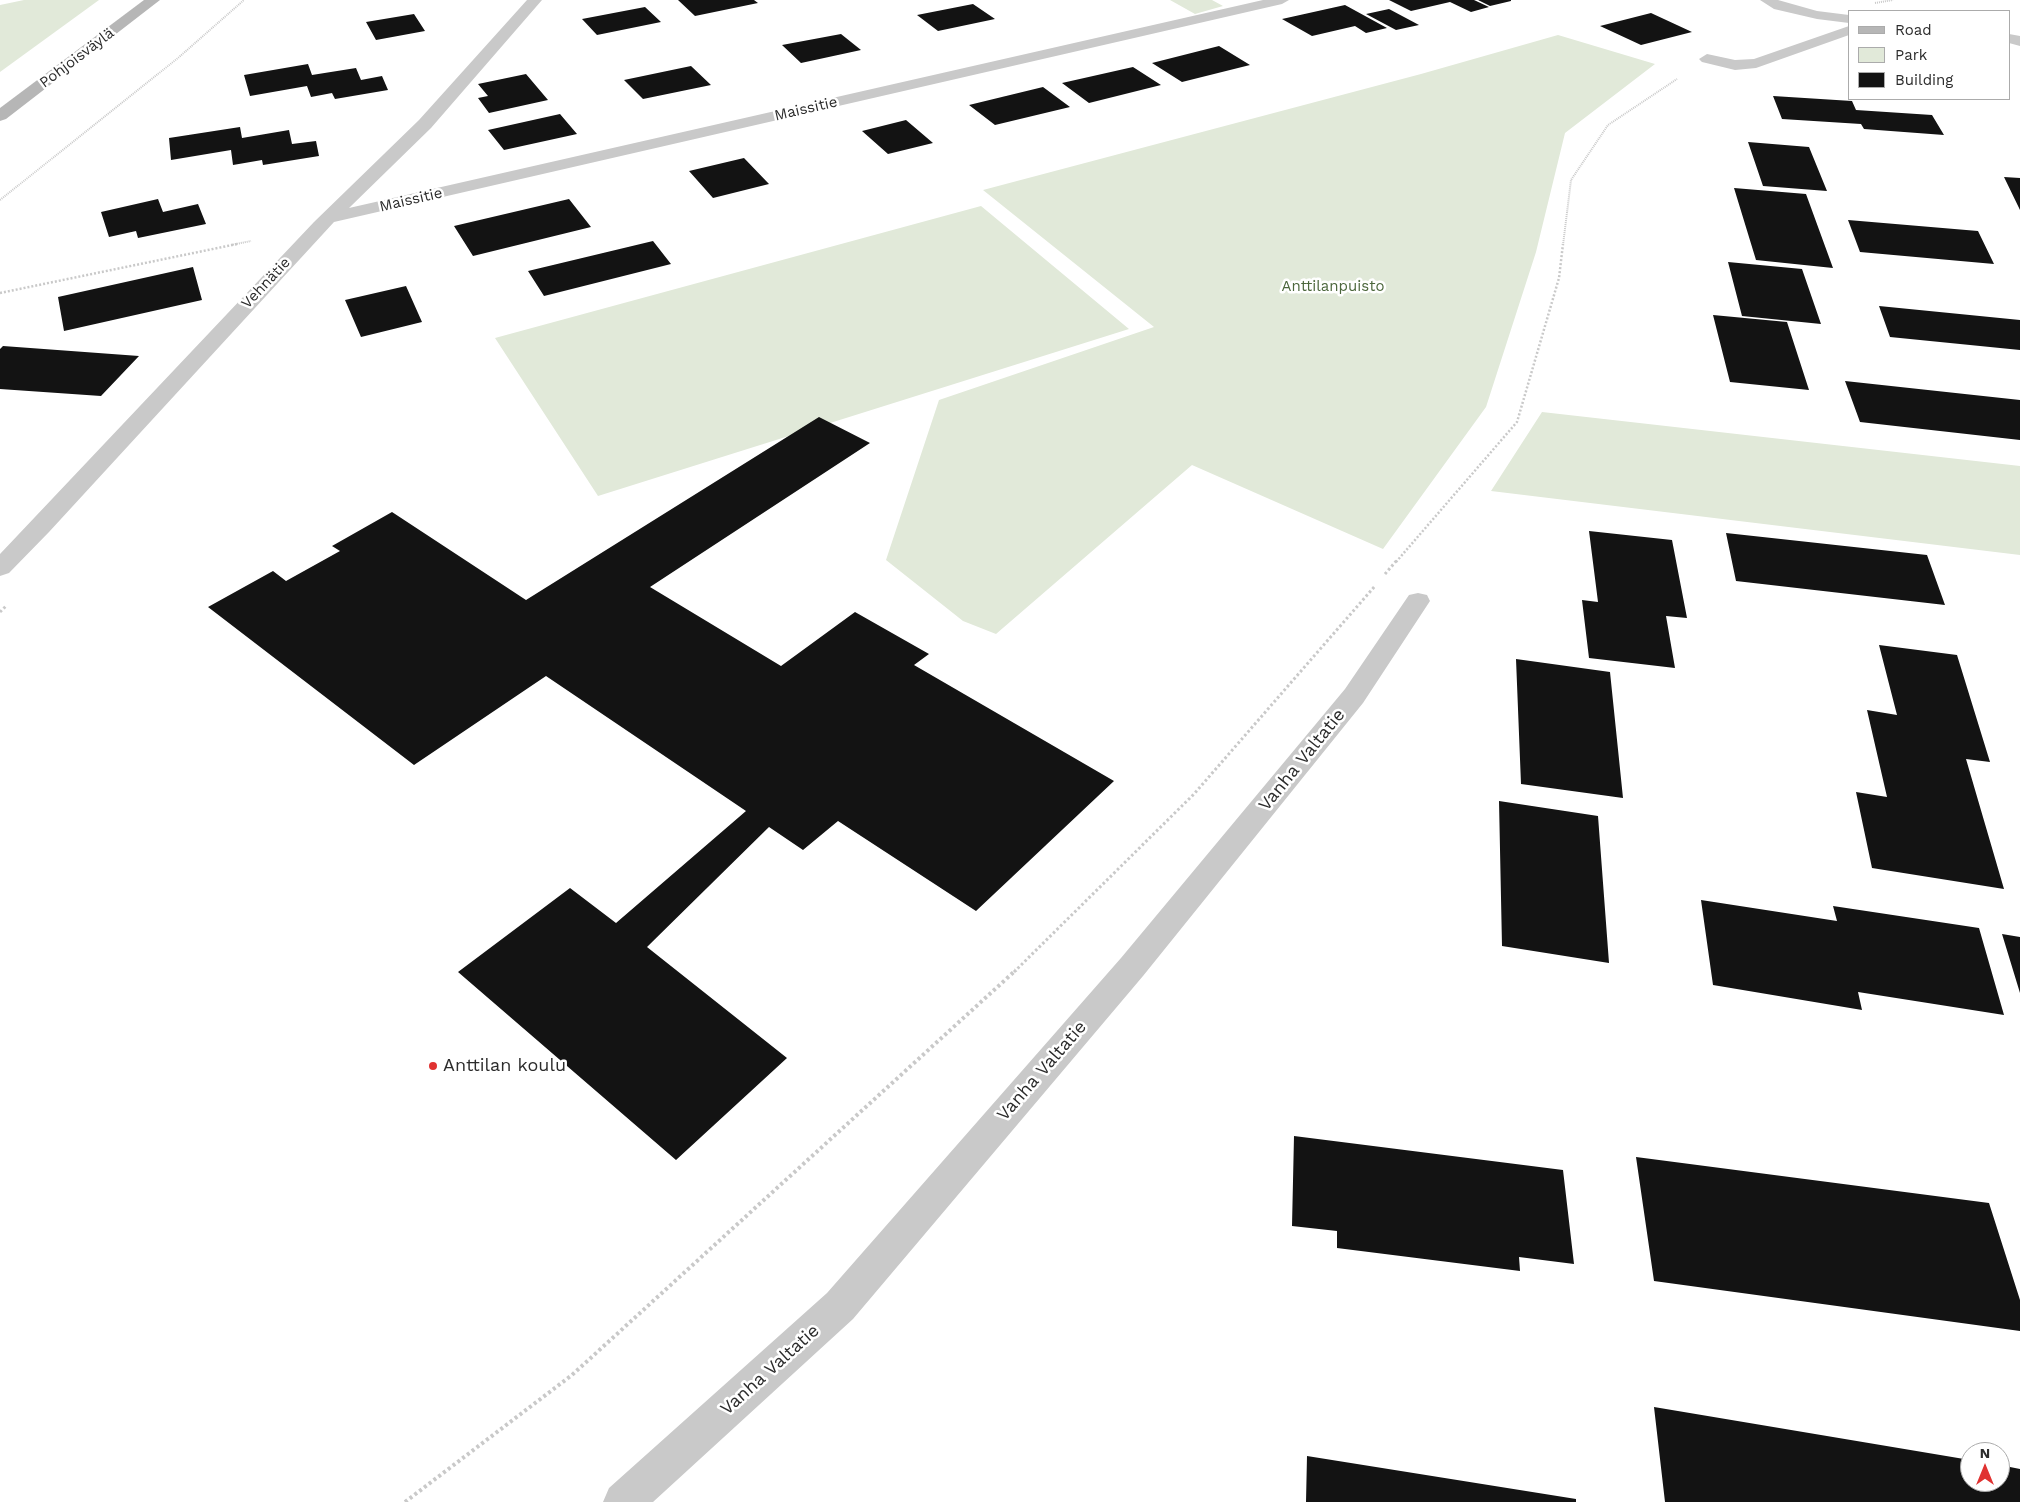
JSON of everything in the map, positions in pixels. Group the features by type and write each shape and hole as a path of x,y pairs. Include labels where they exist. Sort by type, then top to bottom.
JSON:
{"main road":[{"name":"Pohjoisväylä","path":"0,116 153,0"}],"street":[{"name":"Vehnätie","path":"0,568 41,527 325,222 425,124 535,0"},
{"name":"Maissitie","path":"325,222 1282,0"},
{"path":"1767,0 1779,6 1817,15 1848,19"},
{"path":"1707,59 1735,65 1756,63 1848,30"},
{"name":"Vanha Valtatie","path":"623,1502 840,1306 1132,967 1342,711 1418,601"}],"path":[{"path":"0,200 178,58 244,0"},
{"path":"1817,15 1893,0"},
{"path":"405,1502 572,1375 996,990 1194,794 1517,422 1559,278 1571,180 1608,125 1707,59"},
{"path":"0,293 325,222"}],"green space":[{"path":"24,0 99,0 0,72 0,5"},
{"path":"1170,0 1212,0 1223,6 1195,14"},
{"name":"Anttilanpuisto","path":"1558,35 1655,64 1565,133 1536,252 1486,407 1383,549 1192,465 996,634 963,621 886,560 939,400 1154,327 983,190 1421,74"},
{"path":"981,206 1129,329 598,496 495,338"},
{"path":"1542,412 2020,466 2020,555 1491,491"}],"building":[{"path":"678,0 754,0 758,3 695,16"},
{"path":"1389,0 1474,0 1489,7 1471,12 1450,2 1411,11"},
{"path":"1478,0 1511,0 1511,1 1490,6"},
{"path":"973,4 995,19 938,31 917,15"},
{"path":"1345,5 1387,28 1366,33 1355,26 1312,36 1282,19"},
{"path":"645,7 661,22 597,35 582,19"},
{"path":"1389,9 1419,25 1396,30 1366,14"},
{"path":"1651,13 1692,32 1641,45 1600,26"},
{"path":"414,14 425,31 376,40 366,22"},
{"path":"841,34 861,50 801,63 782,45"},
{"path":"1219,46 1250,65 1182,82 1152,63"},
{"path":"308,64 312,75 356,68 361,80 382,76 388,90 335,99 332,93 311,97 307,86 250,96 244,75"},
{"path":"691,66 711,85 643,99 624,80"},
{"path":"1133,67 1161,85 1089,103 1062,83"},
{"path":"526,74 548,100 489,113 478,98 488,96 478,84"},
{"path":"1043,87 1070,107 995,125 969,105"},
{"path":"1773,96 1852,101 1856,110 1932,115 1944,135 1864,129 1861,124 1782,119"},
{"path":"560,114 577,134 504,150 488,130"},
{"path":"906,120 933,143 888,154 862,131"},
{"path":"240,127 242,138 289,130 292,144 316,141 319,156 263,165 262,160 233,165 231,150 171,160 169,138"},
{"path":"1748,142 1809,147 1827,191 1763,186"},
{"path":"744,158 769,184 713,198 689,171"},
{"path":"2004,177 2020,178 2020,210"},
{"path":"1734,188 1806,194 1833,268 1756,260"},
{"path":"158,199 163,212 198,204 206,224 138,238 136,231 109,237 101,212"},
{"path":"569,199 591,227 473,256 454,226"},
{"path":"1848,220 1978,231 1994,264 1860,252"},
{"path":"653,241 671,264 544,296 528,271"},
{"path":"1728,262 1802,269 1821,324 1742,316"},
{"path":"193,267 202,300 64,331 58,297"},
{"path":"406,286 422,322 361,337 345,300"},
{"path":"1879,306 2020,320 2020,350 1890,337"},
{"path":"1713,315 1787,322 1809,390 1730,382"},
{"path":"3,346 139,356 101,396 0,389 0,349"},
{"path":"1845,381 2020,400 2020,440 1860,422"},
{"path":"819,417 870,443 650,587 781,666 855,612 929,654 914,665 1114,781 976,911 838,821 803,850 769,827 647,947 787,1058 676,1160 458,972 570,888 616,923 746,811 546,676 414,765 208,607 273,571 286,581 340,551 332,546 392,512 526,600"},
{"path":"1589,531 1672,540 1687,618 1666,616 1675,668 1589,658 1582,600 1598,602"},
{"path":"1726,533 1927,555 1945,605 1736,581"},
{"path":"1879,645 1957,655 1990,762 1966,759 2004,889 1872,868 1856,792 1887,797 1867,710 1897,715"},
{"path":"1516,659 1610,672 1623,798 1521,784"},
{"path":"1499,801 1598,816 1609,963 1502,946"},
{"path":"1701,900 1837,921 1833,906 1979,928 2004,1015 1858,992 1862,1010 1713,985"},
{"path":"2002,934 2020,937 2020,993"},
{"path":"1294,1136 1563,1170 1574,1264 1519,1257 1520,1271 1337,1248 1337,1231 1292,1226"},
{"path":"1636,1157 1989,1203 2020,1300 2020,1331 1654,1281"},
{"path":"1654,1407 1960,1458 1960,1492 2010,1492 2010,1467 2020,1469 2020,1502 1665,1502"},
{"path":"1307,1456 1576,1499 1576,1502 1306,1502"}],"place":[{"name":"Anttilan koulu","path":"433,1066"}]}
